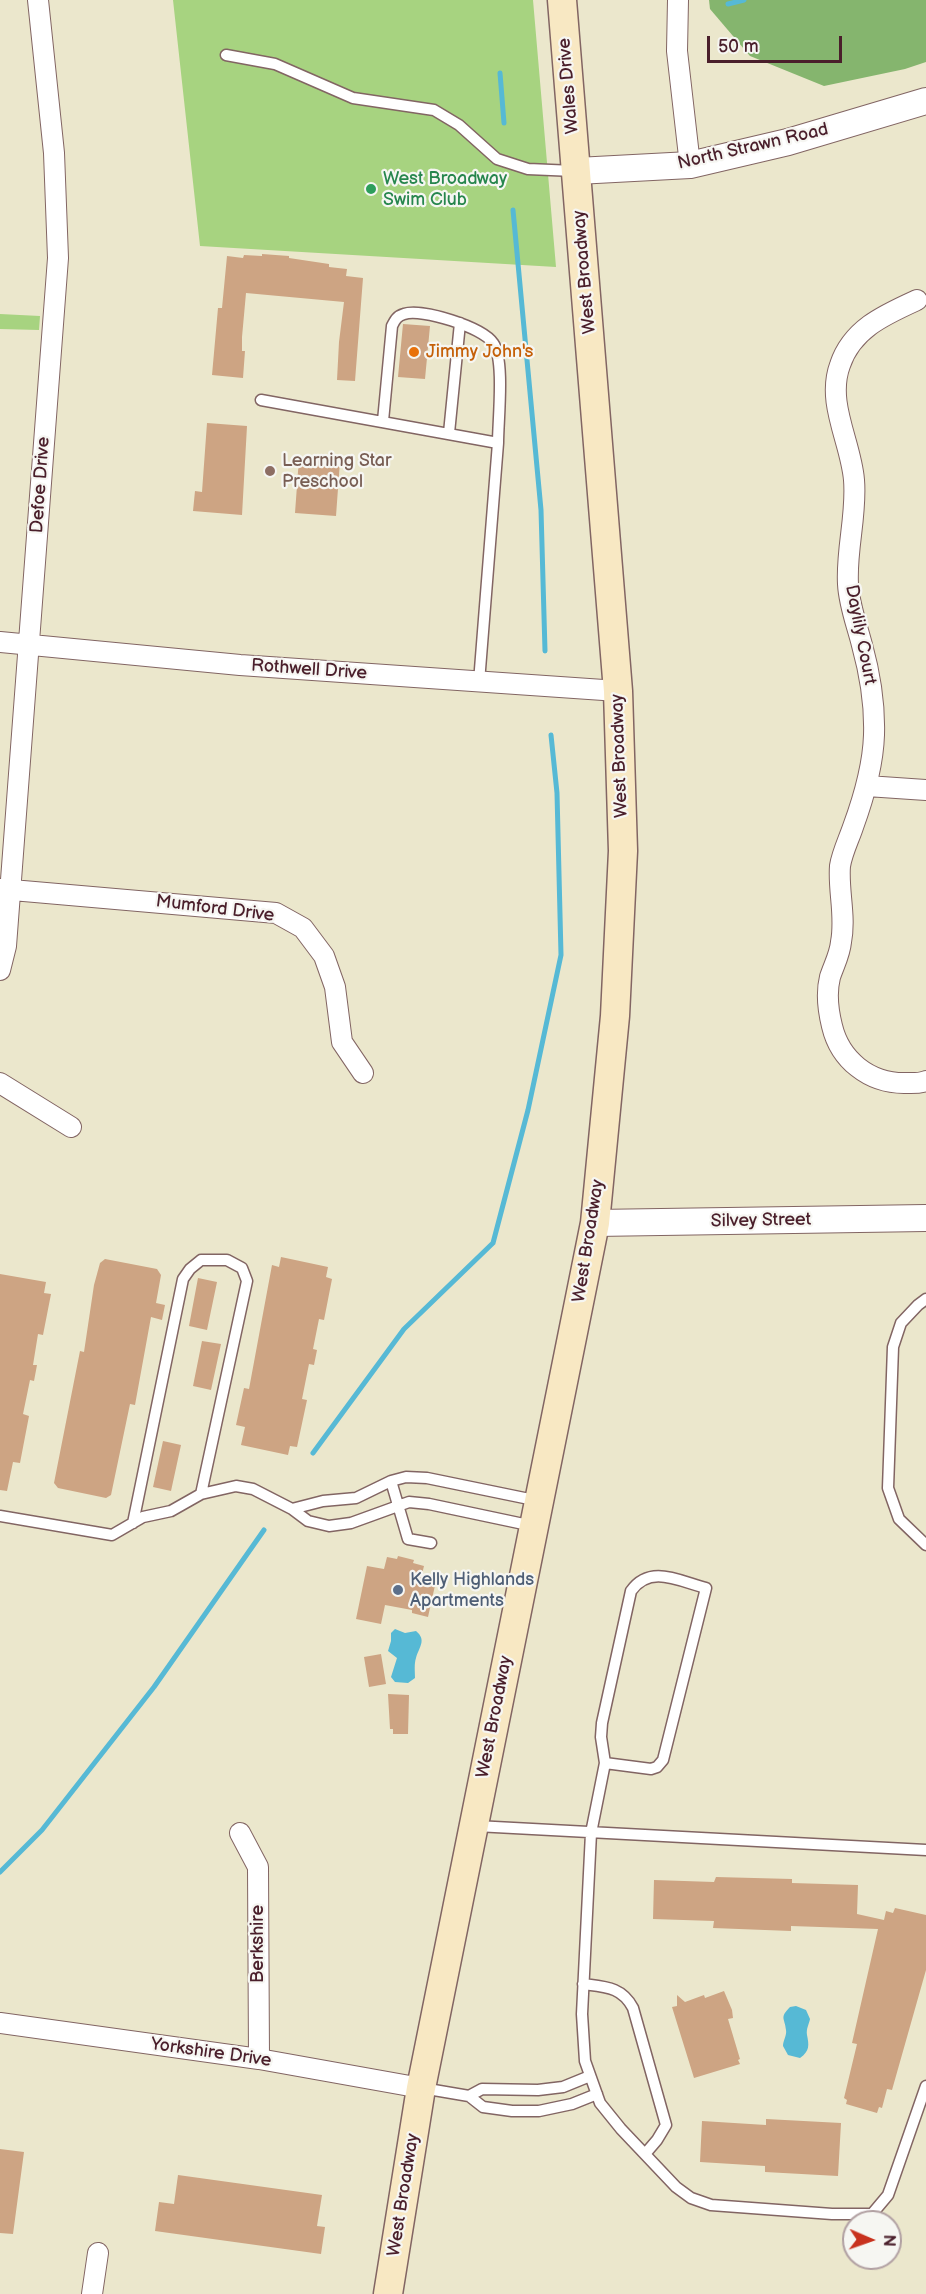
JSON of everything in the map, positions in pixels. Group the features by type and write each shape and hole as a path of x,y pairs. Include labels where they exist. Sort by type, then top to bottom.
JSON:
{"main road":[{"name":"Wales Drive","path":"562,0 577,171"},
{"name":"West Broadway","path":"388,2294 421,2088 595,1223 615,1016 622,863 618,690 577,171"}],"street":[{"name":"Defoe Drive","path":"0,970 6,946 5,890 29,645 58,258 54,153 38,0"},
{"path":"678,0 677,51 690,165"},
{"name":"North Strawn Road","path":"577,171 690,165 788,142 926,100"},
{"name":"Daylily Court","path":"917,300 888,313 863,329 848,346 839,366 835,390 839,418 849,449 854,479 855,512 848,584 872,684 874,736 867,786 840,865 844,921 841,945 830,978 827,1001 832,1028 842,1049 858,1069 876,1079 897,1083 926,1081"},
{"name":"Rothwell Drive","path":"0,642 240,665 618,690"},
{"path":"867,786 926,790"},
{"name":"Mumford Drive","path":"5,890 276,913 303,928 324,956 334,987 342,1042 363,1073"},
{"path":"0,1083 72,1126"},
{"name":"Silvey Street","path":"595,1223 926,1218"},
{"name":"Berkshire","path":"240,1833 258,1867 259,2059"},
{"name":"Yorkshire Drive","path":"0,2023 259,2059 421,2088"},
{"path":"92,2294 98,2253"}],"lane":[{"path":"226,56 275,64 353,98 434,110 459,125 497,159 528,169 577,171"},
{"path":"383,421 392,326 396,318 406,313 447,318 477,330 493,342 500,358 498,443 479,682"},
{"path":"449,434 460,323"},
{"path":"261,400 498,443"},
{"path":"133,1523 183,1279 201,1260 227,1260 242,1268 247,1281 201,1494"},
{"path":"926,1299 900,1323 893,1347 888,1488 899,1519 926,1545"},
{"path":"292,1509 322,1501 356,1497 391,1481 406,1477 427,1478 536,1513"},
{"path":"391,1481 408,1539 431,1543"},
{"path":"0,1516 112,1535 143,1517 171,1511 201,1494 236,1486 254,1488 292,1509 308,1521 329,1526 351,1523 409,1502 536,1513"},
{"path":"605,1763 651,1769 657,1767 663,1760 706,1588 654,1575 639,1581 632,1591 602,1723 601,1737 605,1763 591,1833 582,2014 585,2061 600,2103 621,2129 676,2187 691,2198 711,2205 832,2214 872,2214 888,2195 923,2104 926,2086"},
{"path":"473,1826 926,1850"},
{"path":"584,1984 620,1991 628,1998 633,2008 666,2125 645,2154"},
{"path":"469,2096 482,2089 538,2090 563,2087 590,2076"},
{"path":"421,2088 469,2096 483,2107 539,2111 572,2104 597,2094"}],"green space":[{"name":"West Broadway Swim Club","path":"173,0 533,0 556,267 200,246"},
{"path":"709,0 926,0 926,62 905,69 824,86 750,56 710,9"},
{"path":"0,314 40,316 39,330 0,329"}],"water":[{"path":"395,1629 405,1633 416,1631 422,1641 415,1663 415,1678 408,1683 395,1682 391,1677 397,1658 388,1651 391,1633"},
{"path":"796,2006 806,2010 810,2019 807,2031 808,2048 800,2058 788,2055 783,2046 786,2032 784,2016 790,2007"}],"building":[{"path":"262,254 289,256 289,258 329,264 329,267 347,269 346,276 363,278 355,381 337,380 344,302 246,293 242,337 242,351 245,351 243,378 212,375 218,308 222,308 227,256 243,258 244,255 262,256"},
{"name":"Jimmy John's","path":"403,324 430,326 425,379 398,377"},
{"name":"Learning Star Preschool","path":"207,423 247,426 242,515 193,511 195,491 202,492"},
{"name":"Learning Star Preschool","path":"299,458 340,461 336,516 295,513"},
{"path":"281,1257 328,1267 326,1277 332,1279 324,1320 319,1319 313,1349 317,1350 314,1365 309,1364 302,1399 307,1400 297,1447 290,1446 288,1455 241,1445 245,1427 236,1425 244,1388 249,1389 272,1265 279,1267"},
{"path":"105,1259 157,1269 161,1275 156,1303 165,1305 162,1320 151,1317 135,1405 130,1404 111,1495 106,1498 58,1488 54,1483 80,1351 84,1352 94,1285 100,1263"},
{"path":"0,1274 46,1282 44,1293 51,1294 43,1335 38,1334 33,1365 37,1365 34,1381 30,1380 23,1414 29,1416 20,1463 13,1462 7,1491 0,1490"},
{"path":"198,1278 217,1282 207,1330 189,1326"},
{"path":"202,1341 221,1344 211,1390 193,1386"},
{"path":"163,1441 181,1445 171,1491 153,1487"},
{"name":"Kelly Highlands Apartments","path":"398,1556 414,1560 413,1563 424,1566 421,1578 436,1581 428,1617 412,1613 412,1610 385,1605 381,1624 356,1619 367,1566 384,1569 387,1557 397,1559"},
{"path":"381,1654 386,1684 369,1687 364,1657"},
{"path":"388,1694 409,1695 408,1734 393,1734 393,1729 390,1729"},
{"path":"716,1877 792,1879 792,1883 858,1885 857,1914 884,1920 886,1911 893,1913 895,1908 926,1915 926,1970 892,2090 887,2089 882,2108 879,2107 877,2113 846,2104 847,2100 844,2098 857,2044 852,2043 878,1929 791,1926 791,1931 713,1928 714,1921 653,1919 654,1880 714,1882"},
{"path":"724,1991 732,2010 733,2018 728,2019 740,2064 694,2078 672,2007 677,2006 677,1995 685,2002"},
{"path":"766,2119 841,2123 838,2176 765,2172 765,2166 700,2162 702,2121 766,2125"},
{"path":"0,2149 24,2152 13,2234 0,2233"},
{"path":"178,2175 322,2195 317,2226 325,2227 321,2254 155,2231 159,2202 174,2204"}],"waterway":[{"path":"728,4 744,0"},
{"path":"500,73 504,123"},
{"path":"513,210 541,510 545,651"},
{"path":"313,1453 404,1329 493,1243 528,1110 561,955 557,793 551,735"},
{"path":"0,1872 42,1830 154,1687 264,1530"}],"place":[{"name":"West Broadway Swim Club","path":"371,189"},
{"name":"Jimmy John's","path":"414,352"},
{"name":"Learning Star Preschool","path":"270,471"},
{"name":"Kelly Highlands Apartments","path":"398,1590"}]}
